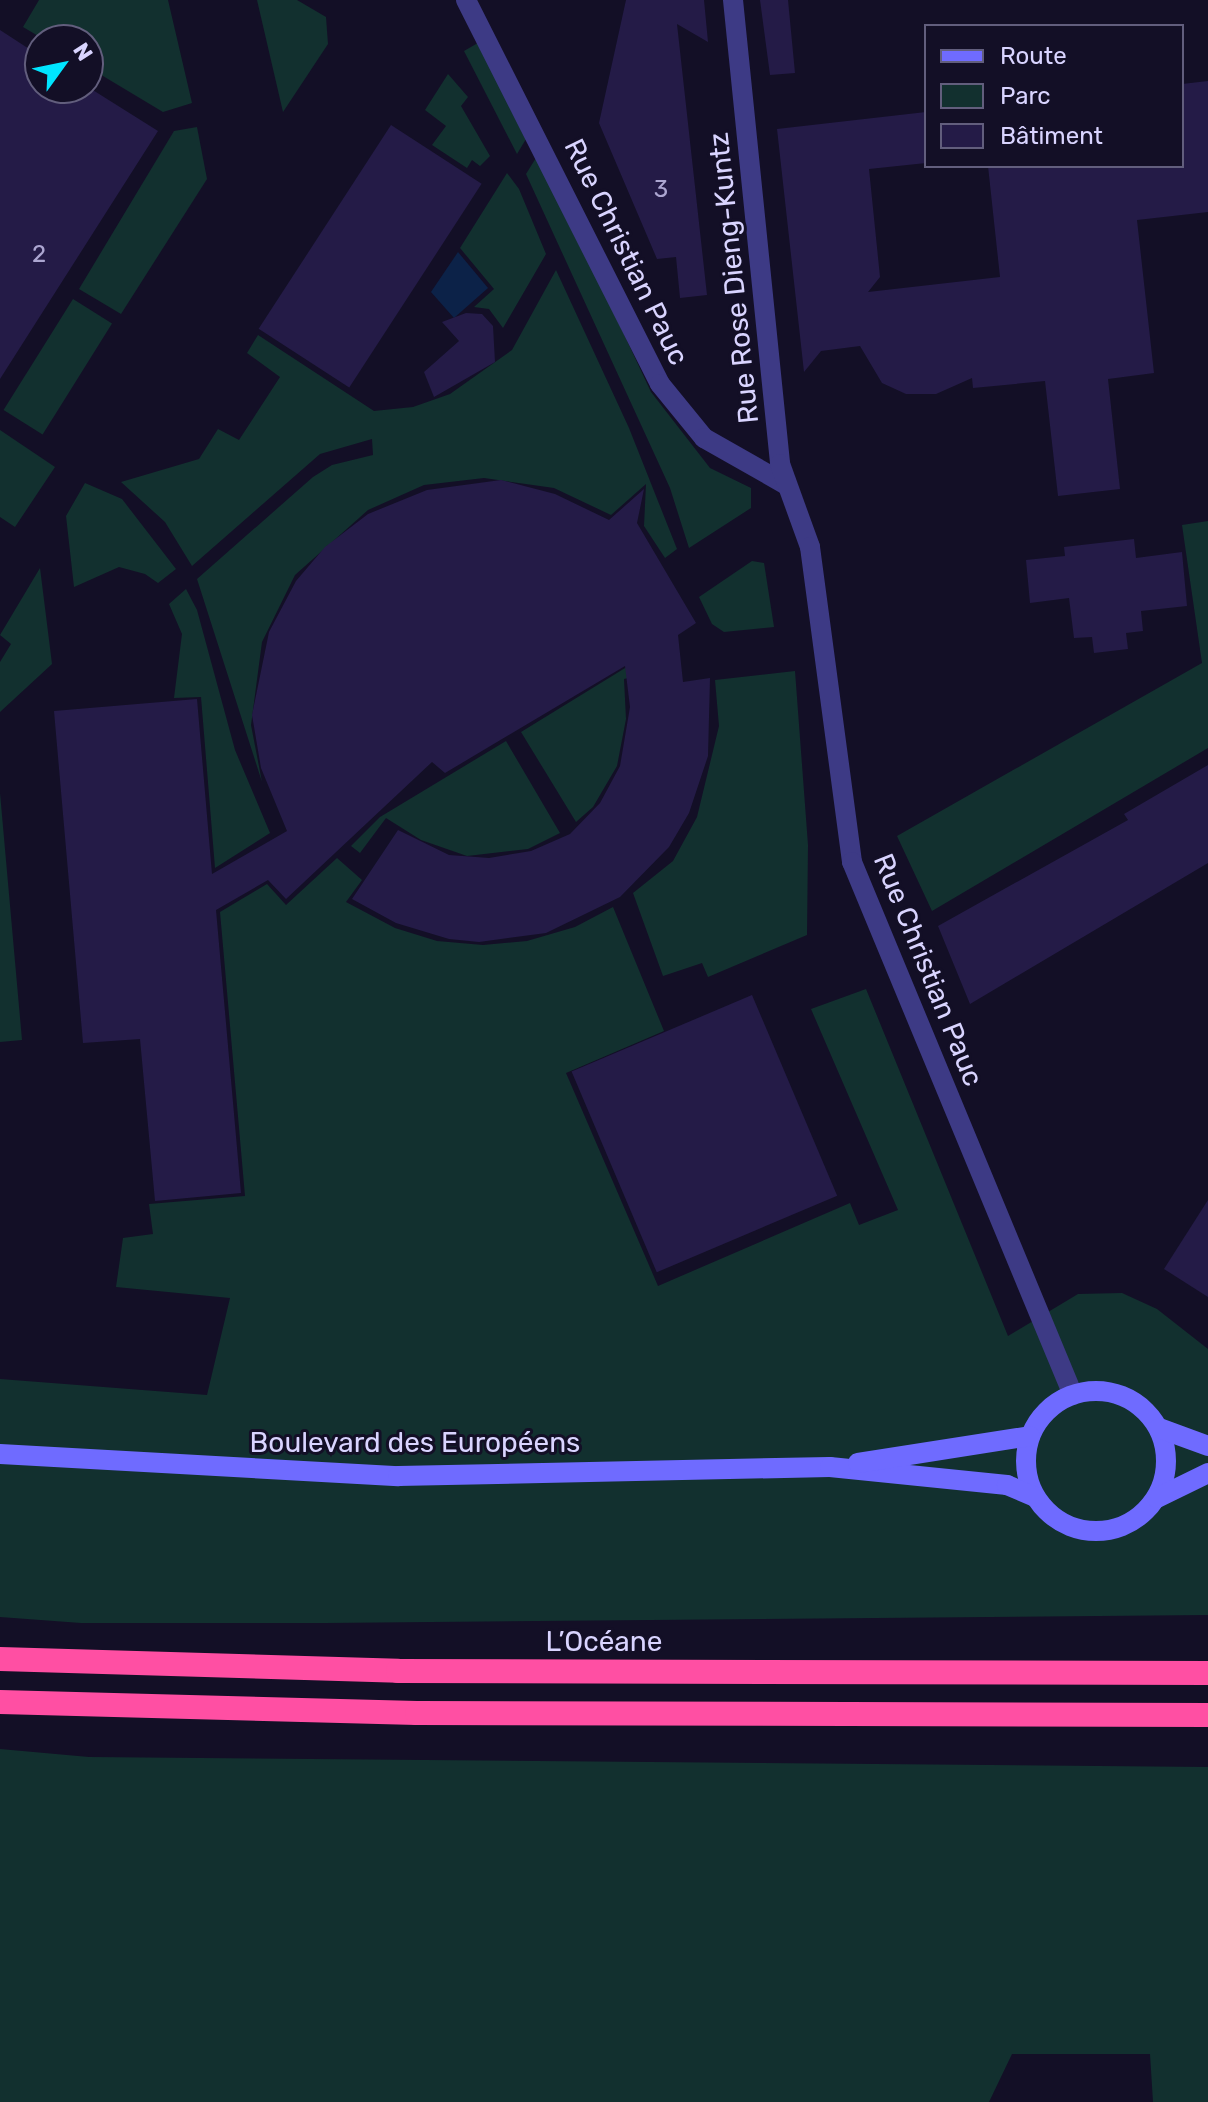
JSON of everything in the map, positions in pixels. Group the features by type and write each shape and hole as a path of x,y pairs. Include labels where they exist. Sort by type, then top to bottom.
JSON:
{"highway":[{"name":"L’Océane","path":"0,1659 398,1671 1208,1673"},
{"path":"0,1702 417,1713 1208,1715"}],"street":[{"name":"Rue Christian Pauc","path":"466,0 660,384 704,438 785,484"},
{"name":"Rue Rose Dieng-Kuntz","path":"733,0 785,484 810,547"},
{"name":"Rue Christian Pauc","path":"810,547 852,862 1073,1395"},
{"path":"1073,1395 1119,1395 1140,1406 1159,1428 1166,1453 1166,1478 1157,1498 1137,1519 1110,1531 1081,1530 1054,1519 1035,1497 1026,1467 1030,1436 1047,1412 1073,1395"},
{"path":"1159,1428 1208,1446"},
{"name":"Boulevard des Européens","path":"830,1467 1030,1436"},
{"name":"Boulevard des Européens","path":"0,1454 398,1476 830,1467 1007,1485 1035,1497"},
{"path":"1157,1498 1208,1473"}],"green space":[{"path":"39,0 168,0 192,103 163,112 104,77 104,24 25,24"},
{"path":"257,0 297,0 326,17 328,44 283,112"},
{"path":"483,40 529,134 517,154 464,51"},
{"path":"448,74 468,97 461,106 490,156 480,166 472,160 467,168 432,145 446,126 425,110"},
{"path":"197,127 207,179 121,314 79,289 174,131"},
{"path":"539,153 651,392 710,468 751,488 751,508 689,548 670,488 526,174"},
{"path":"507,173 519,189 546,254 503,328 489,309 474,307 494,289 460,248"},
{"path":"556,270 629,428 677,549 665,558 644,526 646,484 611,515 554,488 484,478 424,485 368,510 295,575 262,642 251,725 262,782 197,579 313,477 332,465 373,455 372,439 320,454 192,566 165,522 121,482 199,459 218,429 239,440 280,377 247,353 258,335 374,411 413,407 450,394 512,350"},
{"path":"73,299 112,323 43,434 4,410"},
{"path":"0,430 55,467 15,527 0,517"},
{"path":"85,483 122,499 176,569 158,583 145,574 119,567 74,587 66,516"},
{"path":"1208,521 1208,748 932,911 897,836 1202,663 1182,525"},
{"path":"752,561 764,563 774,627 724,632 712,624 699,597"},
{"path":"40,568 52,664 0,712 0,662 11,644 0,635"},
{"path":"186,589 197,610 235,750 270,833 215,868 201,697 174,698 182,634 169,604"},
{"path":"643,657 649,673 624,679 626,719 617,766 593,807 576,822 521,732"},
{"path":"795,671 808,845 807,935 708,977 702,963 663,976 633,893 673,861 697,817 719,726 715,680"},
{"path":"506,741 560,833 528,849 467,856 421,840 386,818 360,853 351,846 380,817"},
{"path":"0,793 22,1040 0,1042"},
{"path":"337,858 362,880 346,902 395,928 437,941 483,945 527,941 575,927 613,907 664,1031 566,1073 658,1286 850,1203 859,1225 898,1210 811,1009 866,989 1008,1336 1078,1294 1122,1293 1157,1309 1208,1349 1208,1615 325,1623 81,1623 0,1617 0,1379 207,1395 230,1298 116,1287 123,1238 153,1234 149,1204 245,1196 220,912 267,884 286,905"},
{"path":"0,1749 89,1757 1208,1767 1208,2102 1153,2102 1150,2054 1012,2054 989,2102 0,2102"}],"water":[{"path":"458,252 488,288 454,318 431,292"}],"building":[{"path":"626,0 704,0 708,42 677,24 707,295 680,298 676,257 657,259 599,123"},
{"path":"760,0 788,0 795,73 770,75"},
{"path":"0,30 24,46 24,104 104,104 104,97 158,131 0,379"},
{"path":"1208,81 1208,212 1137,220 1154,373 1108,379 1120,489 1058,496 1045,381 973,388 972,378 936,394 906,394 882,383 860,346 821,351 804,372 777,129 924,112 924,163 869,169 880,277 868,292 1000,277 988,168 1184,168 1184,84"},
{"path":"391,125 482,184 349,388 259,329"},
{"path":"466,313 482,314 493,326 495,362 434,397 424,372 459,341 442,322"},
{"path":"501,480 555,494 609,520 644,489 637,523 696,623 678,635 683,682 710,678 708,756 689,813 669,847 620,897 546,933 479,942 449,939 396,923 352,899 398,830 449,855 489,858 531,851 570,834 600,803 620,766 630,707 625,666 445,773 432,762 286,899 268,880 216,910 241,1193 155,1201 140,1039 83,1043 54,711 197,699 212,874 287,831 261,768 252,715 269,632 296,581 325,547 368,514 427,490"},
{"path":"1134,539 1136,558 1182,552 1187,606 1141,611 1143,631 1126,633 1128,649 1094,653 1092,637 1074,638 1069,598 1030,603 1026,560 1065,556 1064,547"},
{"path":"1208,765 1208,863 970,1004 938,926 1128,820 1124,814"},
{"path":"752,995 837,1196 657,1272 572,1072"},
{"path":"1208,1200 1208,1297 1164,1269"}]}
